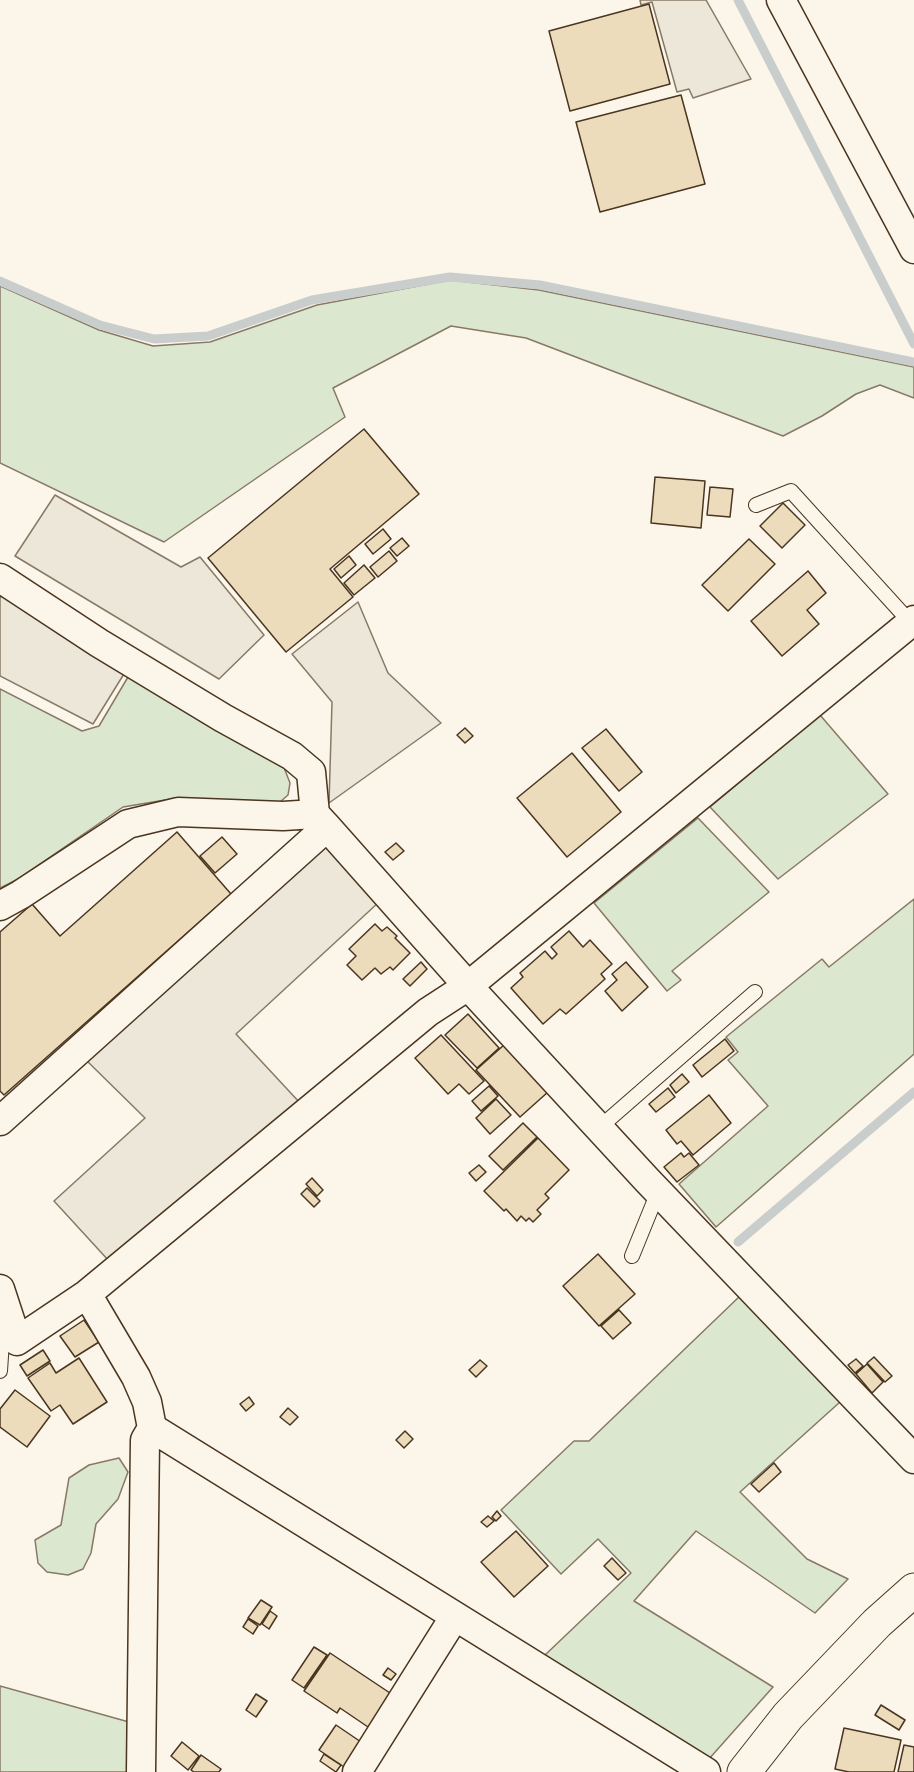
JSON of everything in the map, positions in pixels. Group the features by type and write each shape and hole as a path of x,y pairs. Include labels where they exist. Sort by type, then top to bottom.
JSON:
{"street":[{"path":"781,0 914,249"},
{"path":"0,578 99,643 223,718 292,756 311,772 321,820 468,986 658,1192 914,1459"},
{"path":"0,1293 17,1341 87,1294 428,1012 468,986 912,622"},
{"path":"0,906 128,824 178,812 283,816 321,820"},
{"path":"0,1121 321,820"},
{"path":"87,1294 136,1377 147,1402 152,1428 145,1440 141,1772"},
{"path":"152,1428 706,1772"},
{"path":"744,1772 788,1716 877,1623 914,1590"},
{"path":"357,1772 455,1616"}],"lane":[{"path":"756,505 791,491 912,622"},
{"path":"599,1128 755,992"},
{"path":"632,1256 658,1192"},
{"path":"0,1371 2,1341 11,1323"}],"green space":[{"path":"450,280 539,290 914,367 914,398 880,385 856,394 822,416 783,436 526,338 451,326 333,388 345,417 164,542 0,463 0,286 99,330 153,346 210,342 317,305"},
{"path":"136,675 283,765 290,783 288,795 280,802 177,798 123,807 18,879 0,888 0,689 82,731 99,726 128,677"},
{"path":"820,715 888,794 778,879 710,807"},
{"path":"698,818 769,892 672,971 681,980 667,991 594,903"},
{"path":"914,899 914,1054 716,1227 679,1184 768,1106 728,1060 738,1052 726,1037 822,959 829,967"},
{"path":"741,1295 840,1402 740,1492 807,1559 848,1579 815,1613 696,1531 634,1601 773,1687 708,1760 544,1656 631,1573 598,1539 561,1574 501,1510 574,1441 589,1441"},
{"path":"119,1458 128,1472 118,1499 96,1524 91,1553 83,1569 68,1575 47,1572 38,1563 35,1540 61,1525 69,1478 89,1465"},
{"path":"0,1686 129,1722 129,1772 0,1772"}],"shaded area":[{"path":"640,0 706,0 751,79 693,98 689,89 677,92 652,2 641,5"},
{"path":"55,495 181,567 200,557 264,635 219,679 15,556"},
{"path":"3,594 127,669 93,724 0,676 0,598"},
{"path":"358,602 388,673 441,723 329,803 332,702 292,654"},
{"path":"323,843 379,902 236,1034 301,1104 109,1261 54,1201 145,1118 86,1060"}],"building":[{"path":"649,4 670,84 570,111 549,31"},
{"path":"681,95 705,184 600,212 576,122"},
{"path":"364,429 419,494 330,569 353,597 286,652 208,558"},
{"path":"655,477 705,481 701,528 651,523"},
{"path":"710,487 733,489 730,517 707,515"},
{"path":"783,503 805,525 782,548 760,526"},
{"path":"383,529 391,539 373,554 365,544"},
{"path":"402,538 409,546 397,556 390,548"},
{"path":"749,539 775,564 728,611 702,585"},
{"path":"389,551 397,561 378,577 370,567"},
{"path":"349,556 356,565 341,578 334,569"},
{"path":"364,565 375,578 354,595 344,583"},
{"path":"808,571 826,593 807,610 819,624 782,656 751,621"},
{"path":"465,728 473,736 465,743 457,735"},
{"path":"606,729 642,772 619,791 582,748"},
{"path":"572,753 621,812 567,857 517,798"},
{"path":"177,832 231,894 4,1095 0,1091 0,932 32,904 60,936"},
{"path":"222,837 237,854 215,873 200,856"},
{"path":"396,843 404,851 393,860 385,852"},
{"path":"375,924 382,931 387,927 410,953 393,970 390,967 381,974 375,968 362,980 347,965 356,956 349,949"},
{"path":"569,931 583,947 590,940 612,964 601,974 605,979 566,1014 560,1009 543,1024 511,988 523,977 520,973 545,951 552,959 557,954 551,947"},
{"path":"421,962 427,969 410,986 403,979"},
{"path":"626,962 648,987 622,1011 605,991 617,980 612,974"},
{"path":"468,1014 499,1048 477,1068 445,1035"},
{"path":"441,1035 484,1081 469,1094 459,1084 448,1094 415,1058"},
{"path":"725,1039 734,1051 702,1077 693,1065"},
{"path":"505,1044 548,1092 520,1117 476,1070"},
{"path":"682,1074 689,1082 676,1093 670,1085"},
{"path":"489,1086 498,1096 481,1111 472,1101"},
{"path":"668,1088 675,1097 656,1112 649,1104"},
{"path":"709,1095 731,1123 693,1155 681,1141 677,1144 666,1130"},
{"path":"496,1099 511,1115 490,1134 476,1118"},
{"path":"523,1123 537,1137 503,1170 489,1156"},
{"path":"538,1138 569,1170 545,1194 549,1198 537,1210 541,1214 533,1222 529,1218 526,1221 521,1216 517,1221 484,1191"},
{"path":"681,1153 684,1157 689,1153 699,1165 677,1182 664,1167"},
{"path":"479,1165 486,1172 476,1181 469,1173"},
{"path":"312,1178 323,1190 317,1196 306,1184"},
{"path":"307,1188 320,1201 314,1207 301,1194"},
{"path":"598,1254 635,1294 599,1326 563,1286"},
{"path":"619,1310 631,1323 613,1339 601,1326"},
{"path":"84,1320 99,1342 75,1357 60,1336"},
{"path":"43,1350 50,1361 27,1376 20,1365"},
{"path":"874,1357 892,1376 885,1382 867,1363"},
{"path":"79,1358 107,1402 73,1424 60,1405 51,1411 28,1378 50,1363 56,1373"},
{"path":"856,1359 863,1366 855,1373 848,1365"},
{"path":"480,1360 487,1366 476,1377 469,1370"},
{"path":"867,1364 883,1382 872,1393 856,1374"},
{"path":"15,1390 50,1416 27,1447 0,1427 0,1409"},
{"path":"249,1397 254,1404 246,1411 240,1404"},
{"path":"288,1408 298,1417 290,1425 280,1417"},
{"path":"405,1431 413,1439 404,1448 396,1440"},
{"path":"774,1463 781,1472 759,1492 751,1484"},
{"path":"497,1511 501,1516 496,1521 492,1517"},
{"path":"488,1516 494,1521 487,1527 481,1522"},
{"path":"516,1531 548,1566 514,1597 481,1562"},
{"path":"612,1558 626,1573 618,1580 604,1566"},
{"path":"261,1600 272,1607 260,1625 248,1618"},
{"path":"270,1611 277,1616 269,1629 262,1624"},
{"path":"248,1619 258,1626 253,1634 243,1627"},
{"path":"314,1647 327,1655 304,1688 292,1680"},
{"path":"330,1653 393,1695 371,1729 340,1708 337,1713 304,1691"},
{"path":"388,1668 396,1674 391,1680 383,1675"},
{"path":"256,1694 267,1701 256,1717 246,1710"},
{"path":"881,1705 905,1720 899,1730 875,1715"},
{"path":"336,1725 364,1744 347,1769 319,1750"},
{"path":"844,1728 901,1740 894,1772 849,1772 835,1769"},
{"path":"182,1742 199,1756 188,1770 171,1756"},
{"path":"904,1745 914,1747 914,1772 898,1772"},
{"path":"324,1754 341,1765 336,1772 320,1761"},
{"path":"201,1755 221,1769 219,1772 191,1770"}],"waterway":[{"path":"738,0 914,344"},
{"path":"0,281 100,325 154,339 208,336 312,300 450,277 540,285 914,362"},
{"path":"738,1242 914,1092"}]}
